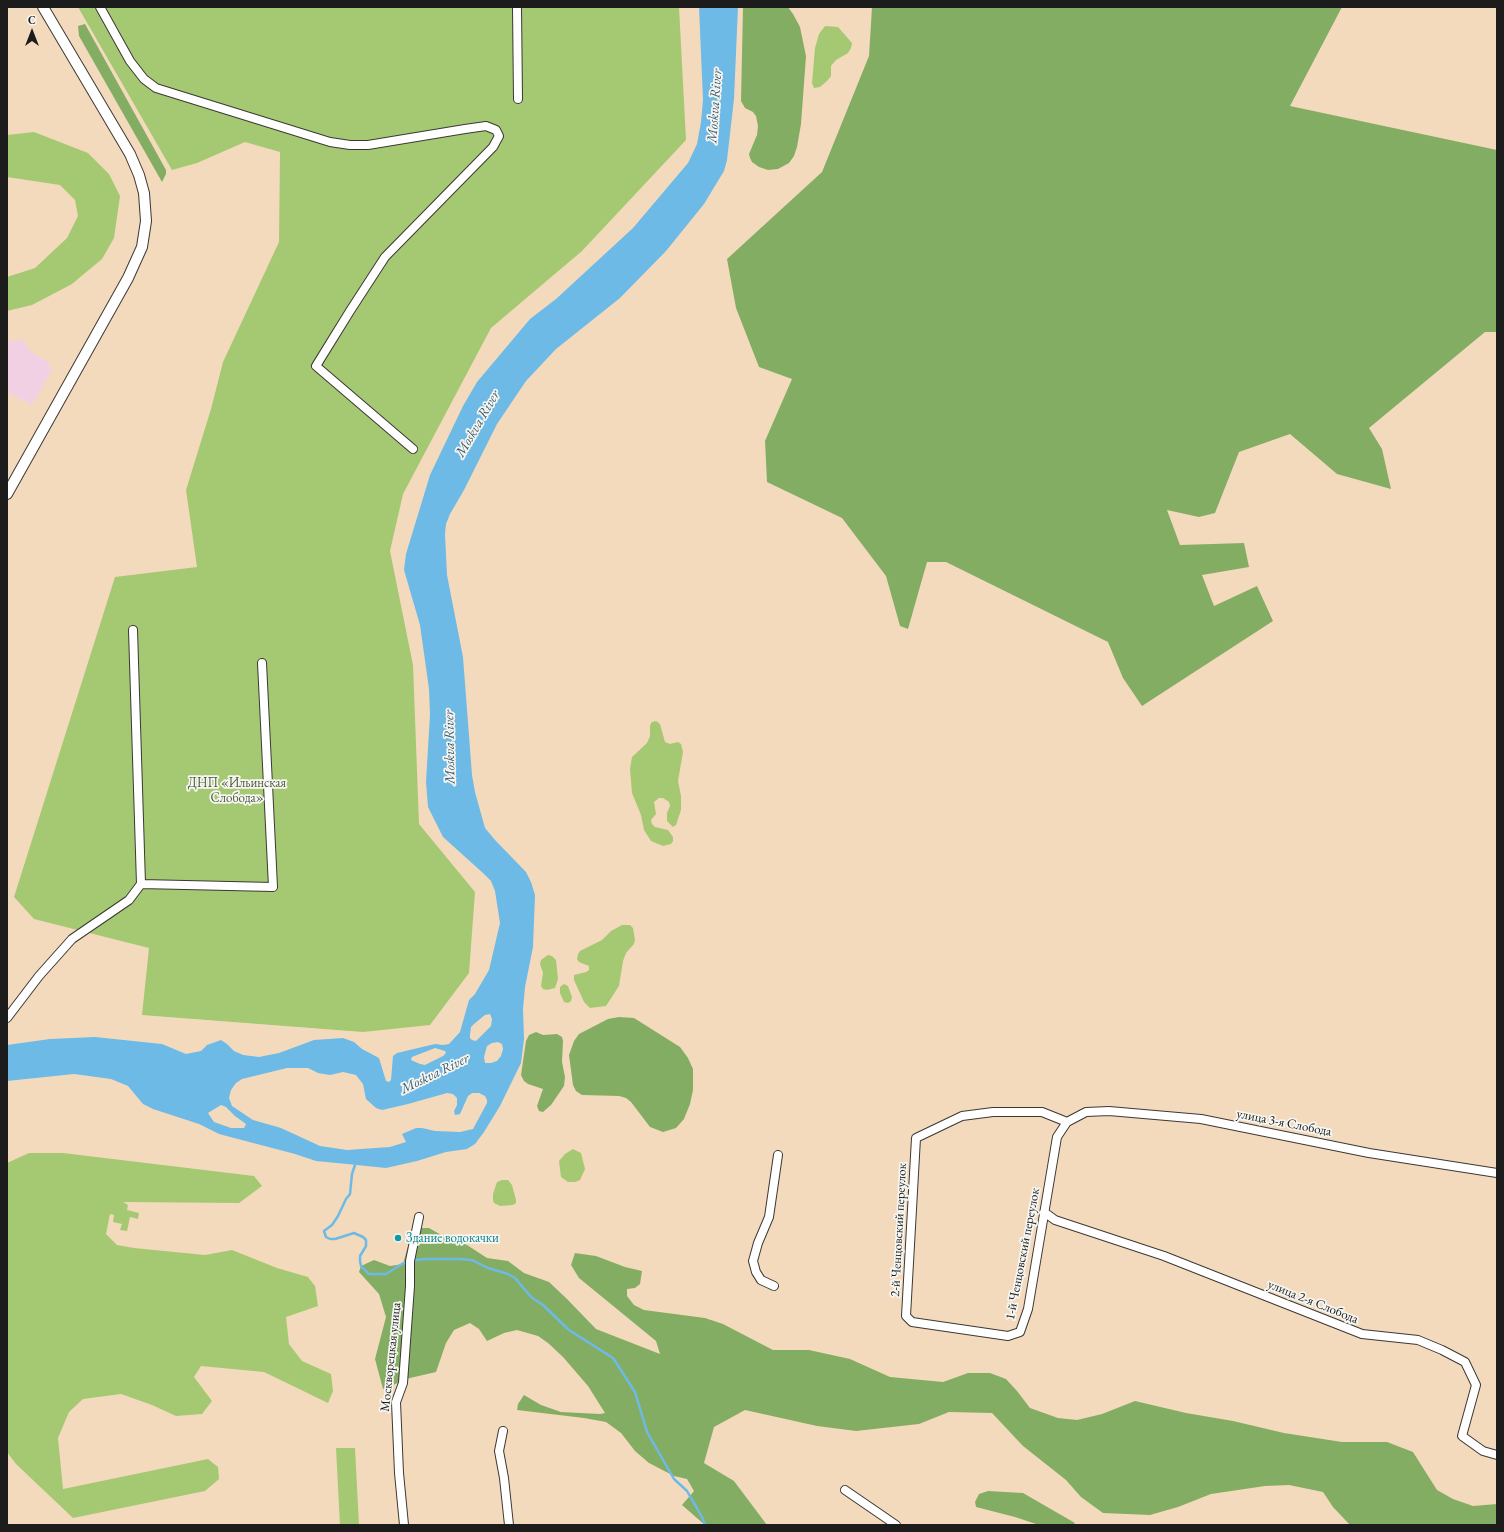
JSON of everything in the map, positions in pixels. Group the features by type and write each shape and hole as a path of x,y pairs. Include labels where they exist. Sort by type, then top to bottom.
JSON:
{"main road":[{"path":"7,494 128,278 142,247 146,222 146,202 143,188 130,154 43,7"}],"street":[{"path":"100,7 130,61 144,79 156,88 330,142 350,145 368,145 486,126 496,130 499,136 493,147 385,257 316,366 413,449"},
{"path":"517,7 518,99"},
{"path":"7,1018 39,976 72,939 129,900 141,884 133,630"},
{"path":"141,884 273,887 262,663"},
{"name":"улица 3-я Слобода","path":"1067,1122 1086,1112 1109,1111 1201,1119 1369,1153 1497,1173"},
{"name":"2-й Ченцовский переулок","path":"912,1322 906,1316 916,1138 962,1116 993,1112 1042,1112 1067,1122"},
{"name":"1-й Ченцовский переулок","path":"912,1322 1008,1336 1020,1332 1028,1309 1056,1136 1067,1122"},
{"path":"774,1286 761,1280 756,1272 753,1261 758,1243 769,1217 778,1155"},
{"name":"улица 2-я Слобода","path":"1044,1212 1056,1220 1164,1256 1362,1334 1418,1340 1465,1362 1476,1385 1462,1436 1483,1451 1497,1455"},
{"name":"Москворецкая улица","path":"404,1525 399,1473 396,1402 403,1384 410,1261 419,1217"},
{"path":"502,1431 499,1451 504,1478 509,1525"},
{"path":"845,1490 896,1525"}],"shaded area":[{"path":"22,339 32,353 46,360 52,370 32,405 7,392 7,342"}],"green space":[{"name":"ДНП «Ильинская Слобода»","path":"78,7 679,7 686,140 582,251 491,328 403,494 390,551 413,665 419,824 475,892 469,973 430,1025 363,1032 142,1015 149,948 34,919 14,897 115,577 197,567 186,490 211,409 223,362 279,242 280,152 245,142 197,163 172,170"},
{"path":"743,7 788,7 800,27 806,56 801,124 794,156 789,163 778,169 768,170 759,167 752,162 749,154 757,135 758,126 756,116 753,112 745,108 741,101"},
{"path":"872,7 1342,7 1290,106 1497,150 1497,332 1485,332 1369,428 1382,449 1391,489 1337,474 1290,434 1239,452 1215,513 1199,517 1167,510 1180,545 1244,543 1249,567 1202,575 1214,606 1257,586 1273,621 1142,706 1123,678 1108,642 946,562 927,562 908,629 900,626 886,576 842,518 767,482 765,441 792,379 759,367 736,308 727,259 822,172 869,56"},
{"path":"85,24 166,170 166,174 162,182 79,36 78,26"},
{"path":"825,26 838,27 852,43 848,53 836,60 831,66 831,76 827,81 820,87 814,88 812,83 815,48 819,34"},
{"path":"34,132 88,153 109,174 120,196 114,238 102,259 72,284 32,305 7,311 7,277 35,268 67,238 78,216 75,200 60,185 7,177 7,135"},
{"path":"656,721 660,724 665,742 670,744 678,742 681,744 683,752 678,781 681,796 681,810 676,825 673,827 667,821 667,813 670,806 669,802 663,798 659,798 654,802 656,814 651,820 652,824 655,827 668,830 673,837 671,844 663,846 651,841 644,830 641,815 632,793 630,769 632,757 647,743 650,736 650,725 652,722"},
{"path":"622,925 630,925 633,928 635,940 634,944 626,953 623,961 619,986 606,1006 590,1008 584,1002 574,980 574,975 589,970 589,966 579,962 577,959 578,954 580,951 602,940 611,931"},
{"path":"548,955 552,956 556,960 558,979 555,988 547,990 543,989 541,986 543,973 540,964 541,960"},
{"path":"564,984 568,986 572,997 571,1001 568,1003 564,1002 560,993 560,987"},
{"path":"619,1017 634,1018 680,1047 688,1058 693,1069 693,1090 690,1104 684,1119 676,1128 663,1132 650,1127 631,1102 626,1098 619,1096 582,1095 576,1091 573,1085 569,1055 574,1041 579,1034 608,1019"},
{"path":"536,1032 543,1035 557,1034 562,1037 563,1041 562,1062 565,1077 564,1086 551,1105 543,1112 539,1111 537,1106 543,1089 528,1084 524,1081 521,1075 526,1041 529,1035"},
{"path":"573,1149 581,1153 585,1169 580,1180 568,1182 561,1177 559,1161 565,1154"},
{"path":"29,1153 63,1153 254,1176 262,1186 239,1203 123,1202 128,1205 127,1210 139,1213 138,1219 130,1217 127,1231 120,1230 122,1224 113,1222 114,1215 110,1214 106,1234 117,1245 134,1248 205,1255 232,1250 277,1268 308,1277 315,1286 318,1306 286,1317 289,1344 302,1361 331,1374 333,1391 328,1403 264,1372 201,1366 194,1377 212,1401 202,1414 176,1416 152,1405 121,1394 83,1399 69,1412 58,1438 63,1489 208,1459 218,1467 219,1479 205,1491 73,1518 16,1464 7,1452 7,1163"},
{"path":"508,1180 512,1185 516,1200 516,1203 513,1205 500,1206 494,1203 493,1194 497,1182"},
{"path":"413,1228 429,1228 443,1236 467,1245 487,1258 508,1261 524,1273 549,1282 596,1329 660,1354 656,1341 579,1278 571,1265 575,1253 596,1256 625,1267 642,1271 640,1284 635,1288 627,1289 627,1296 634,1305 644,1310 705,1318 723,1324 773,1350 809,1350 850,1359 890,1377 943,1382 968,1373 990,1373 1006,1379 1030,1408 1058,1418 1077,1420 1102,1414 1135,1401 1284,1433 1342,1442 1387,1442 1413,1452 1437,1490 1453,1499 1473,1506 1497,1504 1497,1525 1350,1525 1333,1507 1323,1492 1289,1485 1265,1486 1211,1494 1178,1507 1150,1515 1103,1513 1081,1497 1066,1480 1023,1446 992,1413 949,1412 919,1424 856,1431 817,1426 745,1410 714,1427 704,1463 734,1481 767,1525 705,1525 682,1505 694,1491 687,1479 674,1476 649,1463 635,1451 621,1433 606,1422 517,1410 518,1404 524,1395 541,1405 561,1412 605,1413 588,1386 563,1357 538,1336 517,1330 504,1333 487,1341 479,1329 470,1323 454,1330 446,1343 436,1372 410,1378 383,1389 375,1359 386,1317 379,1294 359,1272 361,1266 374,1260 390,1266 403,1264"},
{"path":"336,1448 355,1448 359,1525 340,1525"},
{"path":"988,1491 1023,1493 1075,1523 1073,1525 1039,1525 976,1507 975,1502 979,1494"}],"water":[{"name":"Moskva River","path":"699,7 738,7 734,99 727,160 724,171 704,204 666,251 620,298 556,349 526,381 497,424 446,524 447,575 463,657 472,775 475,792 485,828 526,872 535,895 533,947 525,987 523,1009 524,1039 521,1063 500,1106 484,1132 475,1144 467,1149 446,1152 417,1161 386,1168 316,1161 219,1134 199,1124 153,1109 143,1104 128,1086 111,1079 74,1074 7,1081 7,1045 50,1039 95,1037 162,1044 186,1054 201,1051 207,1045 221,1040 234,1051 243,1055 259,1057 279,1053 314,1040 343,1038 354,1042 362,1049 379,1058 386,1081 389,1082 391,1080 393,1056 397,1053 435,1044 449,1044 460,1032 469,1000 475,994 489,970 500,923 495,891 491,881 443,837 428,807 426,782 430,715 429,689 420,625 404,570 406,554 430,475 463,406 477,382 530,319 556,299 633,228 688,163 697,144 703,100","holes":["490,1014 492,1019 491,1026 476,1041 472,1040 470,1038 471,1027 485,1015","498,1042 502,1044 503,1049 501,1056 497,1061 485,1063 484,1057 487,1046","435,1048 445,1051 446,1053 425,1065 411,1060 412,1057","287,1068 308,1068 318,1073 330,1075 343,1072 356,1075 363,1084 366,1099 376,1108 382,1110 447,1093 453,1094 457,1098 457,1105 454,1111 455,1115 460,1114 468,1096 472,1093 479,1093 485,1096 487,1103 473,1129 460,1132 435,1131 416,1128 402,1134 406,1142 390,1147 347,1150 320,1146 281,1128 253,1120 232,1106 229,1098 231,1090 236,1083 242,1079","221,1105 226,1107 246,1124 244,1128 231,1128 214,1122 208,1113"]}],"waterway":[{"path":"355,1165 352,1174 350,1194 332,1225 324,1231 326,1237 335,1239 354,1233 363,1237 366,1240 366,1246 360,1256 360,1261 361,1266 369,1274 386,1274 410,1261 424,1259 459,1259 472,1260 488,1268 508,1274 515,1278 531,1297 543,1305 569,1330 613,1358 635,1392 647,1432 674,1479 687,1491 705,1525"}],"place":[{"name":"Здание водокачки","path":"398,1238"}]}
